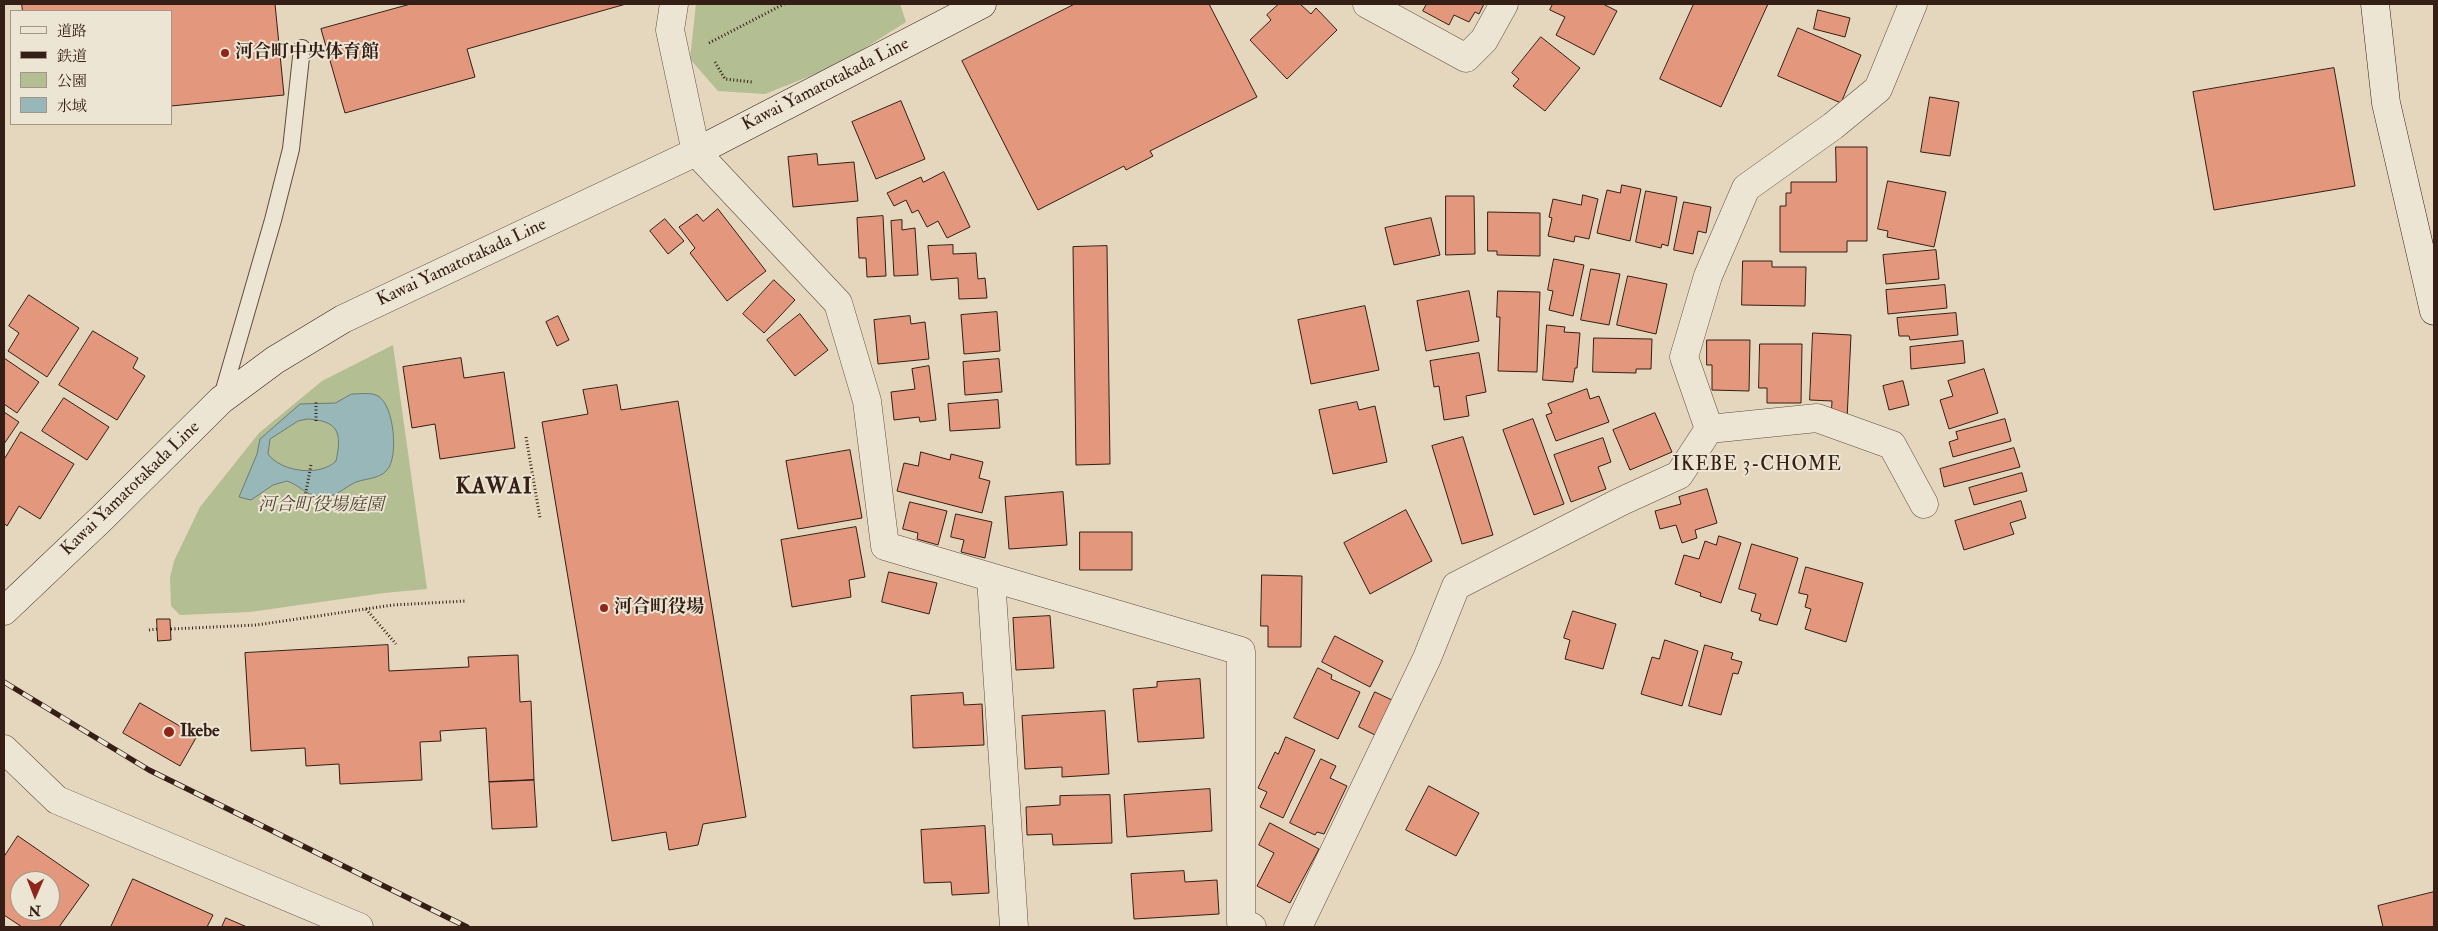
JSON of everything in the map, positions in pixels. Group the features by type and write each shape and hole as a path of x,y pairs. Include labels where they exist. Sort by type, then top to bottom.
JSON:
{"street":[{"path":"674,4 670,30 696,152 838,303 866,402 885,546 1241,651 1241,922 1252,927"},
{"name":"Kawai Yamatotakada Line","path":"4,611 102,518 220,400 275,360 343,319 696,152 982,4"},
{"path":"1367,4 1466,58 1484,40 1504,4"},
{"path":"1709,429 1684,357 1708,276 1746,188 1833,126 1878,89 1914,4"},
{"path":"2375,4 2386,103 2434,311"},
{"path":"1709,429 1817,418 1892,445 1924,504"},
{"path":"1298,927 1427,658 1456,586 1622,501 1679,475 1709,429"},
{"path":"991,578 1014,927"},
{"path":"4,749 57,800 359,927"}],"lane":[{"path":"220,400 292,149 302,48"}],"path":[{"path":"705,45 784,4"},
{"path":"710,54 726,79 761,82"},
{"path":"316,400 316,421"},
{"path":"526,437 540,518"},
{"path":"305,497 311,466"},
{"path":"171,629 256,625 366,608 466,601"},
{"path":"366,608 396,644"},
{"path":"149,630 157,629"}],"green space":[{"path":"696,4 900,4 906,22 838,65 765,94 718,91 690,59"},
{"name":"河合町役場庭園","path":"393,345 427,589 384,593 250,612 180,615 171,606 170,578 174,561 200,507 259,433 322,381"}],"water":[{"path":"352,394 375,395 383,401 391,420 394,443 391,463 384,473 380,476 356,482 329,496 314,495 287,481 273,485 251,500 239,497 257,454 260,439 300,404 335,403","holes":["318,420 332,426 338,436 339,443 336,461 329,466 311,471 301,470 282,465 268,454 270,439 298,421"]}],"building":[{"name":"河合町中央体育館","path":"22,4 275,4 284,95 172,106 172,10 23,10"},
{"path":"411,4 626,4 467,49 475,77 345,113 321,29"},
{"path":"1075,4 1209,4 1257,97 1150,151 1153,156 1126,170 1124,166 1038,210 962,61"},
{"path":"1279,4 1300,4 1311,14 1316,8 1337,30 1287,79 1250,40 1271,20 1267,15"},
{"path":"1427,4 1484,4 1479,14 1475,12 1469,22 1454,15 1449,25 1423,11"},
{"path":"1553,4 1603,4 1617,11 1594,55 1556,35 1565,17 1550,10"},
{"path":"1694,4 1768,4 1721,107 1660,79"},
{"path":"1818,10 1850,18 1845,37 1814,29"},
{"path":"1798,28 1861,55 1841,103 1778,76"},
{"path":"1541,37 1580,68 1545,111 1513,86 1519,79 1512,73"},
{"path":"2334,68 2355,186 2214,210 2193,92"},
{"path":"1930,97 1959,102 1950,156 1921,152"},
{"path":"901,101 925,159 876,179 852,122"},
{"path":"1836,147 1867,147 1867,241 1847,241 1847,252 1780,252 1780,206 1786,206 1786,193 1791,193 1791,182 1836,182"},
{"path":"817,154 818,165 854,162 858,201 793,207 788,157"},
{"path":"944,172 970,227 947,238 938,221 927,227 918,210 912,213 906,200 894,206 887,193 921,177 923,182"},
{"path":"1888,181 1946,192 1934,247 1887,237 1888,231 1878,229"},
{"path":"1622,185 1641,189 1630,241 1597,233 1607,190 1620,193"},
{"path":"1646,191 1677,197 1668,246 1662,244 1661,248 1636,242"},
{"path":"1583,195 1598,199 1589,239 1575,236 1574,242 1548,236 1552,218 1549,217 1553,199 1581,205"},
{"path":"1446,196 1474,196 1475,254 1446,255"},
{"path":"1684,202 1711,207 1706,233 1698,231 1693,254 1674,250"},
{"path":"718,209 766,271 727,301 690,253 695,248 679,227 697,214 703,221"},
{"path":"1488,212 1540,213 1540,256 1497,255 1497,251 1488,251"},
{"path":"883,216 886,276 867,277 866,258 859,258 857,218"},
{"path":"1431,218 1440,255 1394,265 1385,228"},
{"path":"665,219 684,241 668,254 650,231"},
{"path":"902,220 902,230 915,228 918,275 894,276 891,221"},
{"path":"953,245 953,254 976,253 978,279 985,278 987,298 959,299 958,278 931,280 928,246"},
{"path":"1107,246 1110,464 1076,465 1073,247"},
{"path":"1936,250 1939,279 1886,284 1883,255"},
{"path":"1554,259 1584,265 1573,316 1549,310 1553,291 1548,290"},
{"path":"1743,261 1772,261 1772,267 1806,267 1805,306 1742,305"},
{"path":"1591,269 1620,274 1609,325 1581,320"},
{"path":"1628,276 1667,284 1656,334 1617,325"},
{"path":"774,280 795,300 764,333 743,314"},
{"path":"1945,285 1947,308 1888,314 1886,290"},
{"path":"1469,291 1479,341 1426,351 1417,301"},
{"path":"1498,291 1540,292 1537,372 1498,371 1500,317 1497,317"},
{"path":"29,295 79,328 47,377 8,351 19,333 9,326"},
{"path":"1365,306 1379,370 1311,384 1298,320"},
{"path":"997,312 1000,351 964,354 961,315"},
{"path":"1956,313 1958,335 1910,340 1909,336 1899,336 1897,318"},
{"path":"800,314 828,350 795,376 767,340"},
{"path":"558,316 569,340 557,346 546,322"},
{"path":"910,316 911,324 925,322 929,359 878,364 874,320"},
{"path":"1547,325 1565,327 1564,332 1580,333 1577,368 1575,368 1573,382 1543,380"},
{"path":"93,331 138,358 133,368 145,376 117,420 59,385"},
{"path":"1813,333 1851,335 1847,419 1831,419 1832,401 1810,400"},
{"path":"1594,338 1652,339 1651,369 1636,369 1636,373 1593,372"},
{"path":"1707,340 1750,340 1749,391 1712,390 1712,365 1707,365"},
{"path":"1963,341 1965,363 1911,369 1910,347"},
{"path":"1760,344 1802,344 1801,403 1767,403 1767,388 1759,388"},
{"path":"1479,353 1486,392 1466,396 1469,416 1444,420 1439,386 1434,387 1430,361"},
{"path":"4,358 39,382 17,413 4,404"},
{"path":"461,358 464,378 504,372 515,448 440,459 435,424 412,428 403,367"},
{"path":"999,359 1002,392 965,395 963,362"},
{"path":"929,366 936,420 920,422 919,417 894,420 891,392 915,389 912,369"},
{"path":"1984,369 1998,413 1949,429 1940,400 1953,396 1948,381"},
{"path":"1903,381 1909,405 1889,410 1883,386"},
{"path":"617,385 621,410 678,401 746,817 703,824 698,845 669,850 666,832 612,841 542,422 588,414 583,390"},
{"path":"1587,389 1590,399 1599,396 1609,422 1556,441 1546,415 1552,413 1548,404"},
{"path":"64,398 109,427 87,460 42,431"},
{"path":"998,400 1000,428 950,431 948,404"},
{"path":"1357,402 1359,410 1375,406 1387,462 1333,474 1319,410"},
{"path":"4,412 19,422 4,444"},
{"path":"1655,413 1672,452 1630,470 1613,430"},
{"path":"1533,419 1564,504 1534,515 1503,430"},
{"path":"2005,419 2011,441 1953,457 1949,442 1958,439 1956,432"},
{"path":"21,432 74,464 40,519 19,506 7,526 4,523 4,460"},
{"path":"1463,437 1493,535 1462,544 1432,446"},
{"path":"1603,438 1611,462 1598,467 1606,489 1571,502 1554,455"},
{"path":"2014,448 2020,467 1944,487 1940,469"},
{"path":"850,450 862,518 798,529 786,461"},
{"path":"921,452 950,460 951,454 983,462 979,478 990,481 982,513 897,491 904,463 918,466"},
{"path":"2022,473 2027,491 1974,505 1969,488"},
{"path":"1707,489 1717,523 1695,530 1697,538 1682,543 1676,525 1660,529 1655,511 1681,504 1679,497"},
{"path":"1063,492 1067,545 1009,549 1005,497"},
{"path":"2021,501 2026,518 2010,523 2014,534 1964,550 1955,521"},
{"path":"910,502 947,511 938,545 917,539 918,533 903,529"},
{"path":"1406,510 1432,561 1370,594 1344,543"},
{"path":"956,514 992,522 985,558 961,552 964,540 951,537"},
{"path":"856,527 865,577 849,580 851,597 792,607 781,540"},
{"path":"1080,532 1132,532 1132,570 1080,570"},
{"path":"1719,536 1741,543 1721,603 1700,596 1701,593 1675,584 1684,555 1699,559 1705,541 1716,545"},
{"path":"1752,544 1798,558 1777,625 1759,620 1761,614 1751,611 1756,594 1739,589"},
{"path":"1806,567 1863,583 1846,642 1805,629 1811,609 1805,607 1808,595 1799,593"},
{"path":"889,572 937,583 929,614 882,602"},
{"path":"1262,575 1302,576 1301,647 1268,647 1268,626 1261,626"},
{"path":"1573,611 1616,624 1603,669 1565,659 1570,640 1564,638"},
{"path":"1050,616 1054,668 1016,670 1013,618"},
{"path":"157,619 170,619 171,640 158,641"},
{"path":"1335,636 1383,661 1370,687 1322,662"},
{"path":"1665,640 1698,651 1682,706 1641,694 1652,657 1659,659"},
{"path":"388,645 389,671 469,667 468,657 518,655 520,702 531,701 534,780 489,782 486,728 440,731 441,741 420,742 422,780 340,784 339,764 306,766 305,748 251,751 245,653"},
{"path":"1705,645 1733,653 1731,659 1742,662 1738,674 1733,673 1721,715 1689,706"},
{"path":"1318,668 1332,675 1331,679 1360,692 1338,739 1294,718"},
{"path":"1200,679 1204,738 1138,742 1133,689 1157,687 1157,682"},
{"path":"1375,692 1392,700 1375,735 1359,727"},
{"path":"963,693 964,705 982,704 984,745 913,748 911,696"},
{"path":"140,703 197,736 180,766 123,733"},
{"path":"1105,711 1109,774 1062,777 1062,767 1025,769 1022,716"},
{"path":"1286,737 1315,750 1283,818 1260,807 1267,792 1258,788 1275,752 1278,754"},
{"path":"1321,759 1336,766 1330,778 1347,786 1324,834 1317,832 1315,835 1290,823"},
{"path":"534,780 537,827 492,829 489,782"},
{"path":"1429,786 1479,813 1456,856 1406,830"},
{"path":"1210,789 1212,831 1127,837 1124,795"},
{"path":"1110,795 1112,843 1053,845 1052,834 1027,835 1026,807 1060,805 1060,796"},
{"path":"1270,823 1319,849 1290,903 1257,886 1274,853 1259,845"},
{"path":"985,826 989,893 952,895 951,882 924,883 921,830"},
{"path":"18,836 89,885 59,927 22,927 13,921 60,921 60,871 10,871 10,919 4,915 4,857"},
{"path":"1184,871 1185,882 1217,880 1219,914 1134,919 1131,874"},
{"path":"133,879 213,915 207,927 111,927"},
{"path":"2434,892 2434,927 2383,927 2378,906"},
{"path":"226,918 247,927 222,927"}],"railway":[{"path":"4,682 149,770 467,927"}],"place":[{"name":"河合町中央体育館","path":"225,53"},
{"name":"河合町役場","path":"604,608"},
{"name":"Ikebe","path":"169,732"}],"district":[{"name":"IKEBE 3-CHOME","path":"1757,466"},
{"name":"KAWAI","path":"494,488"}]}
